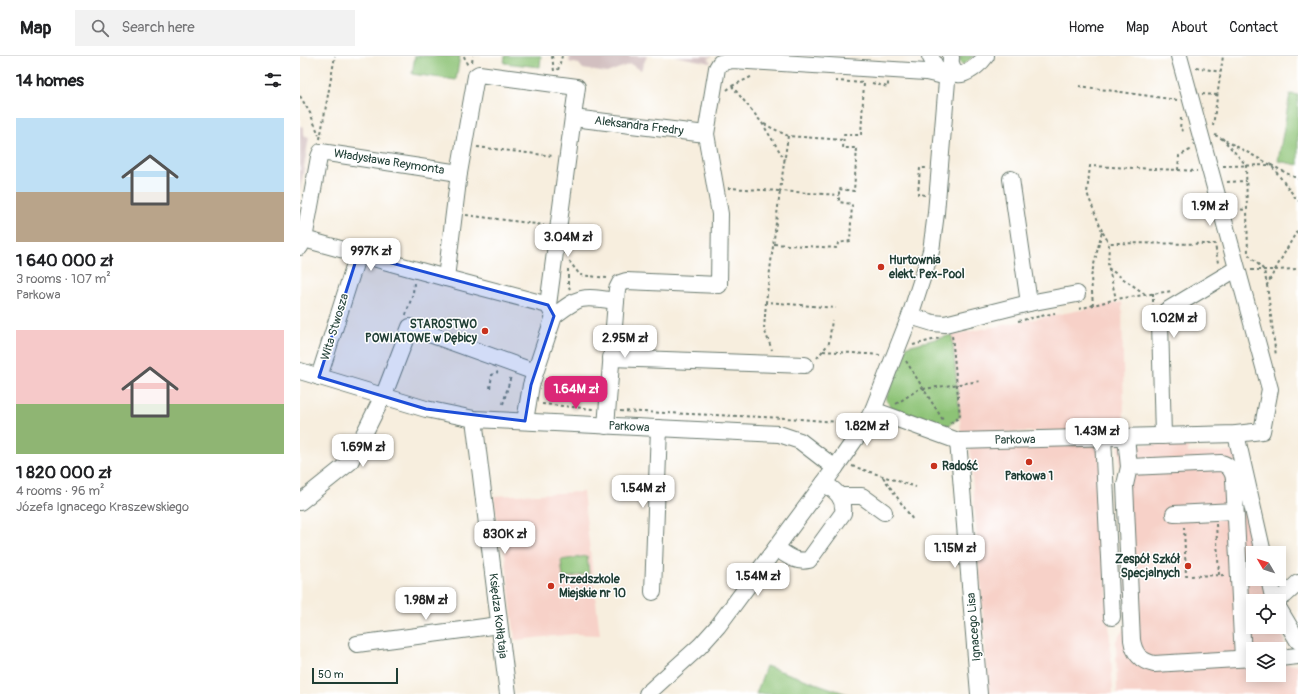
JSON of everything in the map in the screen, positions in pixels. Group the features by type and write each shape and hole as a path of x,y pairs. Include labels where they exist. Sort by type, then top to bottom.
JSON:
{"street":[{"path":"947,102 952,91 987,56"},
{"path":"606,418 616,301 620,283 626,281 719,284 720,214 706,134 717,68 724,61 739,60 942,66 958,73 965,74 970,72"},
{"path":"1163,436 1160,322 1166,311 1236,269 1219,173 1180,60"},
{"path":"647,694 700,646 718,626 824,483 841,466 873,410 910,316 931,251 947,102 942,66"},
{"path":"446,278 459,173 476,76 475,72 577,87 551,310 527,404 525,422"},
{"name":"Aleksandra Fredry","path":"573,118 706,134"},
{"name":"Władysława Reymonta","path":"302,243 319,157 320,144 459,173"},
{"path":"1011,180 1029,303"},
{"path":"302,243 358,254 418,270 551,310 578,298 616,301"},
{"name":"Wita Stwosza","path":"319,377 358,254"},
{"name":"Parkowa","path":"873,410 958,441 1236,434 1262,431 1270,390 1236,269"},
{"path":"910,316 933,323 945,324 1029,303 1077,294"},
{"path":"300,502 350,462 382,397 410,327 536,372"},
{"path":"611,358 805,365"},
{"name":"Parkowa","path":"300,371 382,397 426,409 474,419 525,422 606,418 659,428 779,434 800,442 841,466"},
{"name":"Księdza Kołłątaja","path":"474,419 508,694"},
{"path":"653,592 659,428"},
{"path":"1236,434 1261,546"},
{"path":"1126,437 1129,468 1125,486 1132,640 1135,651 1143,660 1154,664 1246,658"},
{"path":"1103,438 1112,617"},
{"name":"Ignacego Lisa","path":"958,441 979,694"},
{"path":"1129,468 1224,464 1230,468 1233,475 1239,574 1246,642"},
{"path":"776,548 793,560 800,562 809,560 843,513 844,504 840,496 824,483"},
{"path":"840,496 862,496 884,512"},
{"path":"1178,514 1235,511"},
{"path":"1286,595 1298,583"},
{"path":"1286,621 1298,641"},
{"path":"357,644 499,625"},
{"path":"1286,657 1298,656"}],"path":[{"path":"320,144 335,56"},
{"path":"464,56 475,72"},
{"path":"555,74 558,72 562,56"},
{"path":"1223,56 1212,133 1298,179"},
{"path":"1180,60 1220,72"},
{"path":"724,95 732,86 753,76 761,76"},
{"path":"832,81 864,83 879,86"},
{"path":"774,244 837,248 838,243 850,241 852,204 839,202 839,190 854,191 857,148 842,148 844,134 861,135 864,83"},
{"path":"732,86 762,123 785,160"},
{"path":"1079,86 1180,100 1178,94"},
{"path":"300,96 310,113 320,144"},
{"path":"1182,114 1180,129 1184,130 1186,136"},
{"path":"762,123 788,136 844,140"},
{"path":"776,363 764,329 766,302 788,136"},
{"path":"1222,138 1246,165 1248,254 1264,270 1267,285 1298,229"},
{"path":"1178,170 1179,156 1190,150 1188,143"},
{"path":"464,145 553,156"},
{"path":"1219,173 1222,166 1271,165"},
{"path":"1271,165 1298,201"},
{"path":"1116,299 1108,268 1109,243 1102,231 1087,193 1090,166 1219,173 1226,182 1228,189"},
{"path":"1226,182 1246,181"},
{"path":"715,187 839,195"},
{"path":"1232,202 1234,209 1247,210"},
{"path":"454,213 544,226"},
{"path":"1093,306 1091,277 1102,231"},
{"path":"1109,243 1215,244"},
{"path":"569,261 580,276 601,277 620,283"},
{"path":"1072,310 1093,306 1116,299 1145,294 1108,268"},
{"path":"568,269 568,285 578,298"},
{"path":"1236,269 1298,269"},
{"path":"404,318 413,293 418,270"},
{"path":"766,302 836,308"},
{"path":"805,365 818,358 829,343 832,320"},
{"path":"903,356 946,426 960,417 952,335 907,346"},
{"path":"823,352 887,355"},
{"path":"503,404 513,369"},
{"path":"891,407 922,388 981,381"},
{"path":"535,404 606,418 786,418 857,424 863,428"},
{"path":"841,466 882,476 916,487"},
{"path":"882,476 913,520"},
{"path":"1178,514 1186,576 1239,574"},
{"path":"1215,521 1219,575"}],"highlighted area":[{"path":"358,254 548,305 554,316 531,385 525,421 426,409 319,377"}],"shaded area":[{"path":"570,56 647,56 641,70 630,64 607,73 583,69 579,64 569,62"},
{"path":"674,56 712,56 708,58 711,63"},
{"path":"300,126 304,127 303,136 309,137 300,191"},
{"path":"1122,302 1124,423 1118,430 961,433 952,335"},
{"path":"1099,440 1113,694 989,694 970,448"},
{"name":"Zespół Szkół Specjalnych","path":"1188,444 1188,453 1231,452 1236,454 1256,546 1246,546 1246,586 1266,586 1267,594 1246,594 1246,634 1283,634 1284,642 1246,642 1246,682 1286,682 1286,664 1298,665 1298,694 1117,694 1116,641 1126,625 1119,445"},
{"name":"Przedszkole Miejskie nr 10","path":"583,492 600,635 574,634 515,640 503,537 499,534 494,496"}],"green space":[{"path":"415,56 460,56 456,80 412,74"},
{"path":"505,56 541,56 540,67 504,63"},
{"path":"960,56 974,56 963,65 960,62"},
{"path":"1290,94 1298,95 1298,165 1278,161"},
{"path":"952,335 960,417 946,428 891,407 886,400 887,396 907,346"},
{"path":"587,556 589,574 563,578 561,560"},
{"path":"766,666 847,694 756,694"}],"place":[{"name":"Hurtownia elekt. Pex-Pool","path":"881,267"},
{"name":"STAROSTWO POWIATOWE w Dębicy","path":"485,331"},
{"name":"Parkowa 1","path":"1029,462"},
{"name":"Radość","path":"934,466"},
{"name":"Zespół Szkół Specjalnych","path":"1188,566"},
{"name":"Przedszkole Miejskie nr 10","path":"551,586"}]}
